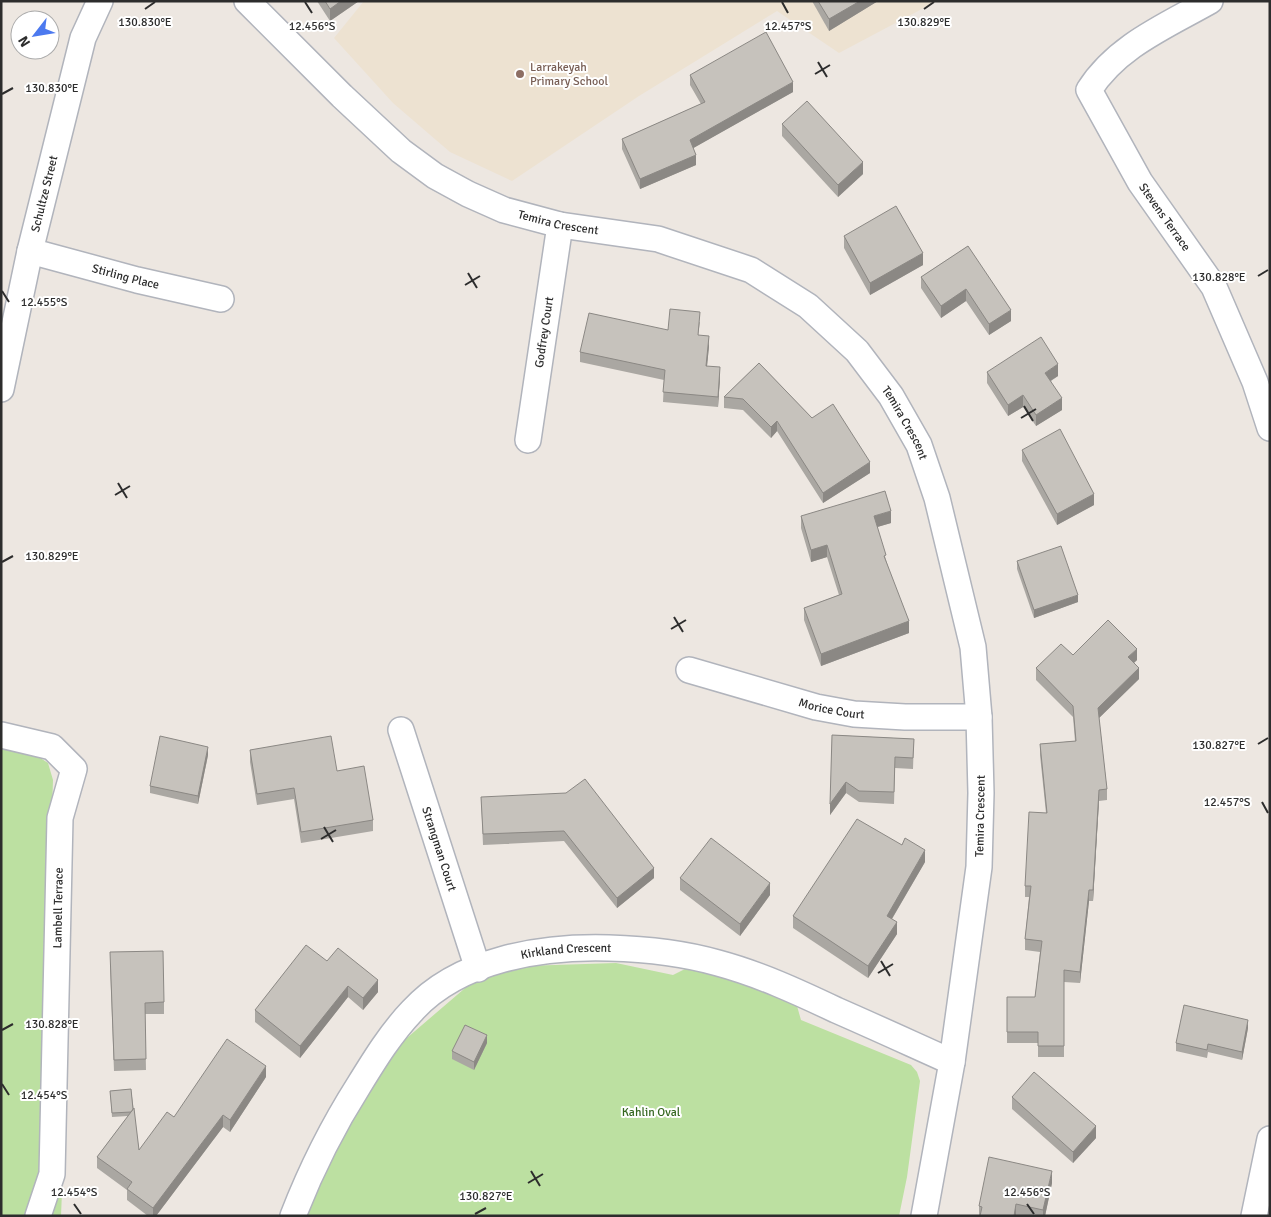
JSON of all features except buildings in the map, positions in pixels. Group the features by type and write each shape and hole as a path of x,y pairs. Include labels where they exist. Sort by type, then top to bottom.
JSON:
{"street":[{"name":"Schultze Street","path":"1,389 30,251 83,38 100,1"},
{"name":"Temira Crescent","path":"247,1 349,103 401,151 435,176 468,194 504,210 560,225 658,239 750,270 808,306 858,352 891,396 919,445 948,542 973,647 979,717 981,793 979,867 952,1062 924,1216"},
{"name":"Stevens Terrace","path":"1210,1 1132,46 1105,68 1089,90 1140,182 1214,287 1255,382 1270,428"},
{"name":"Godfrey Court","path":"528,440 560,225"},
{"name":"Stirling Place","path":"30,251 137,280 221,299"},
{"name":"Morice Court","path":"689,670 816,707 854,714 905,717 979,717"},
{"name":"Strangman Court","path":"401,730 478,969"},
{"name":"Lambell Terrace","path":"1,735 52,747 74,769 60,818 52,1174 38,1216"},
{"name":"Kirkland Crescent","path":"293,1216 308,1176 332,1128 382,1049 412,1010 452,980 496,961 516,956 570,948 628,949 718,962 797,992 952,1062"},
{"path":"1254,1216 1270,1139"}],"shaded area":[{"name":"Larrakeyah Primary School","path":"364,1 937,1 839,53 777,11 639,96 512,181 450,152 393,103 334,38"}],"green space":[{"path":"1,746 31,752 48,763 53,780 42,1116 65,1118 61,1216 1,1216"},
{"name":"Kahlin Oval","path":"616,963 673,975 689,967 777,994 797,1006 801,1020 911,1065 917,1072 920,1081 907,1177 899,1216 300,1216 350,1114 401,1043 471,983 524,966"}],"place":[{"name":"Larrakeyah Primary School","path":"520,74"}]}
